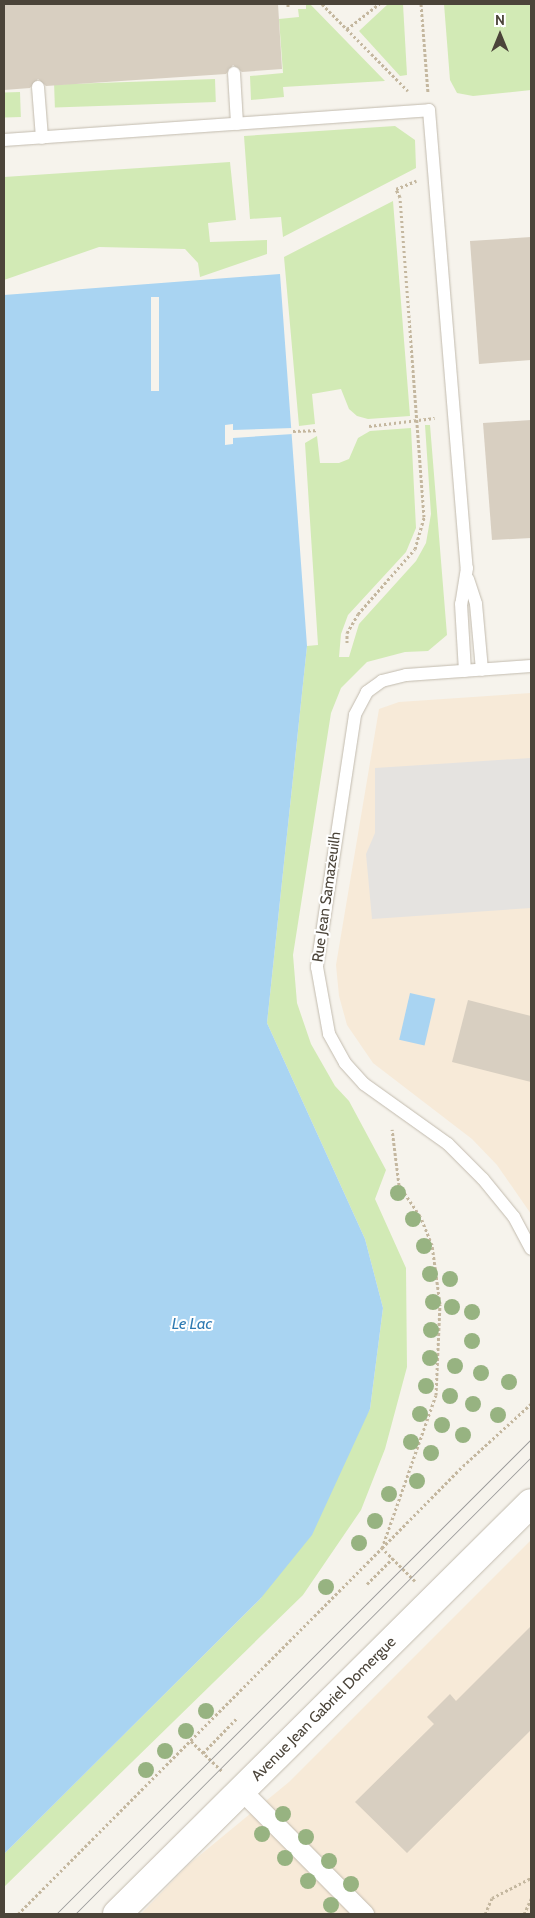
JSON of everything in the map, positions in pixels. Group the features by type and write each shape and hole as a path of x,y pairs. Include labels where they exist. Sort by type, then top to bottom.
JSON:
{"street":[{"name":"Avenue Jean Gabriel Domergue","path":"117,1914 531,1503"},
{"path":"241,1790 364,1914"}],"lane":[{"path":"234,73 237,124"},
{"path":"38,87 42,138"},
{"path":"4,140 429,110 467,576 476,604 482,670"},
{"path":"465,671 461,604 467,576"},
{"name":"Rue Jean Samazeuilh","path":"531,666 465,671 382,681 367,692 354,725 319,936 320,1000 328,1034 345,1063 364,1084 448,1144 483,1179 514,1217 531,1250"}],"path":[{"path":"322,4 429,110"},
{"path":"346,29 379,4"},
{"path":"421,4 429,110"},
{"path":"348,643 348,634 358,614 408,560 420,536 424,516 400,197 396,189 433,174"},
{"path":"369,426 454,416"},
{"path":"293,431 316,430"},
{"path":"382,1548 436,1395 440,1304 432,1245 420,1216 399,1185 392,1149 391,1103"},
{"path":"18,1914 192,1741 463,1466 531,1404"},
{"path":"382,1548 434,1601"},
{"path":"367,1584 393,1558"},
{"path":"203,1752 237,1718"},
{"path":"192,1741 241,1790"},
{"path":"485,1914 492,1898 531,1878"},
{"path":"524,1914 531,1899"}],"shaded area":[{"path":"531,693 531,1214 497,1165 472,1139 373,1063 347,1025 339,996 336,965 379,709 399,702"},
{"path":"531,758 531,908 372,919 366,854 375,833 375,768"},
{"path":"531,1540 531,1914 141,1914 188,1865 289,1782"}],"green space":[{"path":"306,4 310,4 385,81 283,87 284,97 251,100 250,76 283,73 279,19 299,17 298,9 306,9"},
{"path":"388,4 403,4 407,75 400,76 359,31"},
{"path":"444,4 531,4 531,90 473,96 457,93 450,80"},
{"path":"215,79 216,102 55,108 54,85"},
{"path":"20,92 21,117 5,118 4,93"},
{"path":"395,126 415,140 416,168 283,237 281,217 250,219 244,136"},
{"path":"230,162 236,220 208,223 210,242 267,240 267,254 200,277 198,263 185,249 99,247 4,280 4,177"},
{"path":"393,201 410,416 368,419 357,416 349,409 341,389 312,394 315,424 299,426 284,257"},
{"path":"425,425 430,425 447,635 428,651 405,652 367,662 341,688 331,713 293,955 297,1003 311,1044 335,1086 349,1101 386,1170 375,1199 406,1268 407,1367 385,1449 361,1510 303,1595 4,1887 4,1854 261,1598 370,1409 383,1308 365,1239 267,1023 307,646 318,645 305,443 317,436 320,463 339,463 349,459 358,438 370,431 411,428 416,528 406,552 348,615 341,634 339,657 349,657 359,624 416,561 426,543 431,514"}],"water":[{"name":"Le Lac","path":"280,274 307,646 267,1023 365,1239 383,1308 370,1409 312,1535 261,1598 4,1854 4,295"},
{"path":"410,993 435,999 425,1046 399,1040"}],"pier":[{"path":"151,297 159,297 159,391 151,391"},
{"path":"233,424 233,430 293,428 293,434 233,438 233,444 225,445 225,425"}],"building":[{"path":"4,4 278,4 282,69 242,72 233,65 226,74 46,86 38,79 30,88 4,90"},
{"path":"531,237 531,360 479,364 470,241"},
{"path":"531,420 531,538 492,540 483,423"},
{"path":"468,1000 531,1016 531,1082 452,1062"},
{"path":"531,1626 531,1730 407,1853 355,1802 434,1724 427,1717 450,1694 456,1701"}],"tram line":[{"path":"56,1914 531,1439"},
{"path":"75,1914 531,1457"}]}
